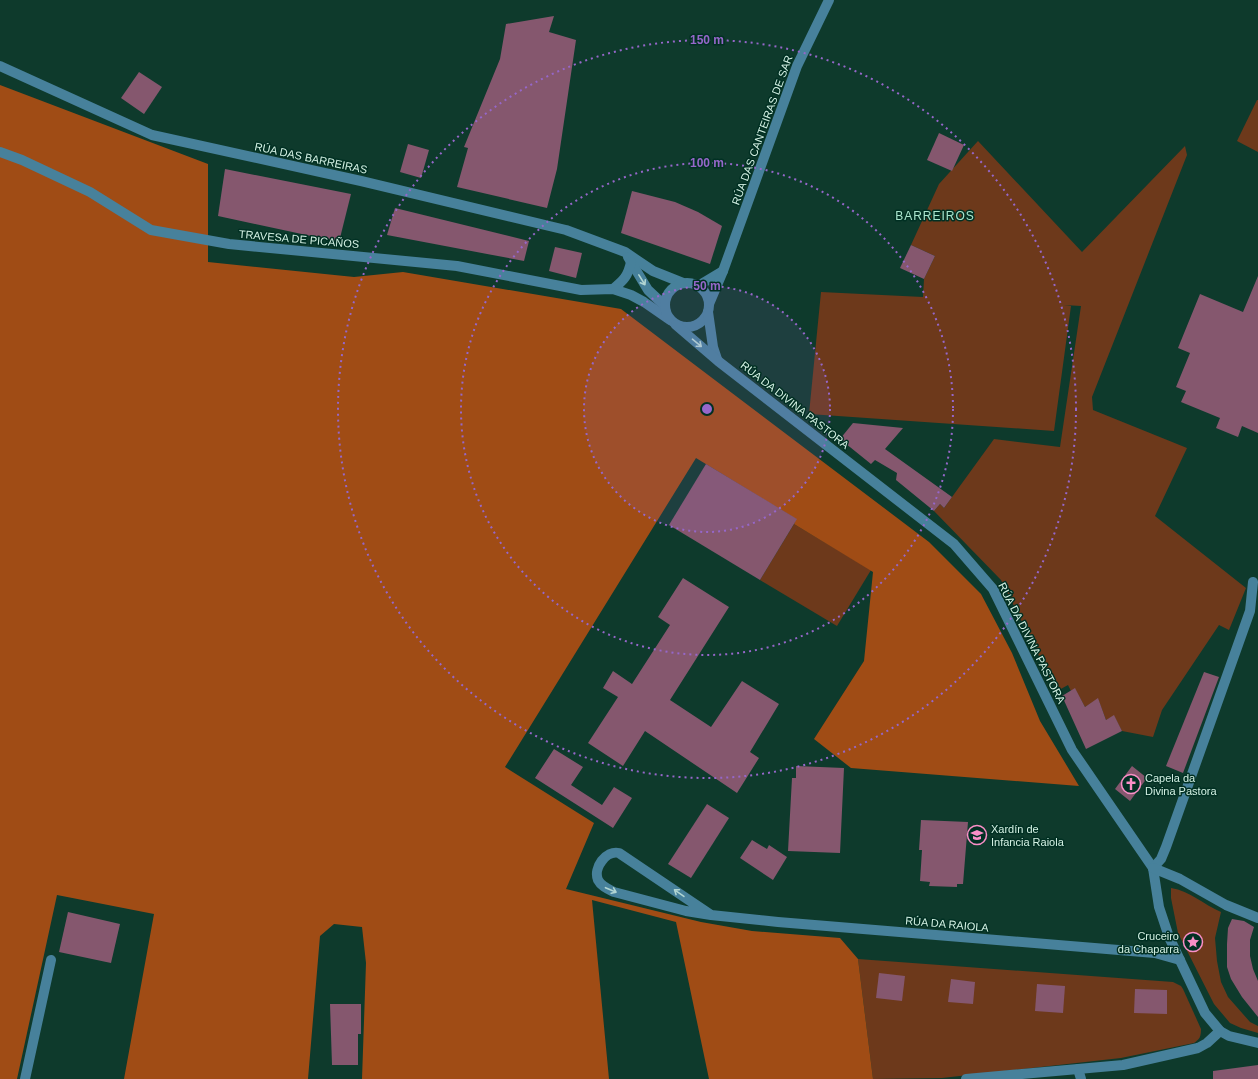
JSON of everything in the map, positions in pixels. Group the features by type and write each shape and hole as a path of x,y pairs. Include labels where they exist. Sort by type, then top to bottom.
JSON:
{"street":[{"name":"RÚA DAS CANTEIRAS DE SAR","path":"709,308 797,66 829,0"},
{"name":"RÚA DAS BARREIRAS","path":"0,66 152,135 361,181 566,230 625,252 653,272 683,283"},
{"name":"TRAVESA DE PICAÑOS","path":"0,152 22,160 90,192 151,230 229,244 456,266 581,290 613,289 631,295 644,302 673,323"},
{"path":"625,252 648,290 664,305"},
{"path":"613,289 624,280 629,272 630,262"},
{"path":"698,286 723,270"},
{"path":"709,308 705,318 700,323 692,327 684,328 673,323 666,313 664,305 670,290 683,283 691,283 704,291 708,297 713,347 718,361"},
{"name":"RÚA DA DIVINA PASTORA","path":"673,323 718,361 954,544 993,589 1072,750 1153,868 1159,907 1169,937 1205,1013 1220,1031 1229,1036 1258,1043"},
{"path":"1253,582 1250,611 1245,626 1166,847 1161,859 1153,868 1180,879 1226,905 1258,918"},
{"name":"RÚA DA RAIOLA","path":"711,915 618,853 614,852 606,856 599,866 598,880 608,890 686,911 711,915 778,922 1155,953 1180,960"},
{"path":"25,1079 51,960"},
{"path":"966,1079 1079,1074 1198,1048 1207,1043 1220,1031"}],"shaded area":[{"path":"0,85 208,164 208,262 354,277 403,272 621,309 929,542 981,594 1012,653 1040,721 1079,786 851,768 814,739 864,661 873,572 794,524 796,519 696,458 505,767 594,823 566,889 701,922 752,931 840,938 858,959 873,1079 709,1079 676,922 592,900 609,1079 362,1079 366,963 362,927 334,924 320,936 308,1079 124,1079 154,914 57,895 17,1079 0,1079"},
{"path":"1258,100 1258,152 1237,141"},
{"path":"978,141 1082,252 1185,146 1187,155 1092,397 1093,410 1187,448 1155,516 1246,588 1229,630 1219,625 1162,710 1153,737 1122,731 1114,716 1106,720 1098,699 1085,707 1075,689 1071,691 1068,685 1059,690 1052,682 1001,580 934,511 940,504 944,508 994,439 1060,447 1081,306 1064,305 1071,306 1054,431 809,414 821,292 923,297 924,279 935,256 911,245 939,184"},
{"path":"794,524 871,570 837,626 760,580"},
{"path":"1171,888 1191,895 1221,912 1215,938 1221,982 1228,997 1250,1022 1258,1026 1258,1033 1230,1023 1214,1004 1178,933 1171,898"},
{"path":"858,959 1173,982 1181,986 1183,989 1201,1029 1200,1035 1199,1039 1194,1043 1121,1058 942,1078 873,1079"}],"building":[{"path":"554,16 549,32 576,40 557,169 547,208 457,187 468,148 464,147 500,59 506,24"},
{"path":"139,72 162,87 144,114 121,98"},
{"path":"939,133 964,145 952,171 927,160"},
{"path":"408,144 429,150 421,178 400,172"},
{"path":"225,169 351,194 339,242 218,216"},
{"path":"632,191 675,202 698,212 722,226 710,264 621,233"},
{"path":"395,208 529,241 524,261 387,235"},
{"path":"911,245 935,256 924,279 900,268"},
{"path":"555,247 582,253 576,278 549,271"},
{"path":"1258,276 1258,433 1242,426 1238,437 1216,428 1220,418 1181,402 1186,391 1176,387 1190,353 1178,348 1200,294 1243,312"},
{"path":"853,423 903,428 885,449 952,497 944,508 940,504 934,511 896,480 897,473 875,460 871,464 840,439"},
{"path":"706,464 797,519 760,580 669,525"},
{"path":"683,578 729,607 670,700 711,727 742,681 779,704 750,752 759,758 737,793 645,731 623,766 588,743 618,697 603,688 613,671 632,684 670,625 658,617"},
{"path":"1204,672 1219,677 1183,773 1166,766"},
{"path":"1075,688 1085,707 1098,698 1106,720 1114,715 1122,731 1086,749 1062,696"},
{"path":"554,749 583,767 571,785 602,805 614,787 632,798 613,828 535,778"},
{"path":"796,766 844,768 840,853 788,851 792,778 796,778"},
{"name":"Capela da Divina Pastora","path":"1132,766 1147,778 1130,801 1115,789"},
{"path":"707,804 729,818 691,878 668,864"},
{"path":"921,820 968,822 963,884 957,884 957,887 929,886 930,882 920,881 922,850 919,850"},
{"path":"752,840 767,849 769,845 787,857 773,880 740,858"},
{"path":"68,912 120,924 111,963 59,952"},
{"path":"1232,919 1244,921 1254,927 1250,940 1250,956 1258,981 1258,1017 1242,997 1231,979 1227,967 1228,928"},
{"path":"879,973 905,976 902,1001 876,998"},
{"path":"951,979 975,982 973,1004 948,1002"},
{"path":"1037,984 1065,986 1063,1013 1035,1011"},
{"path":"1135,989 1167,990 1167,1014 1134,1013"},
{"path":"330,1004 361,1004 361,1034 358,1034 358,1065 332,1065"},
{"path":"1258,1065 1258,1079 1213,1079 1213,1071"}],"place":[{"name":"Capela da Divina Pastora","path":"1131,784"},
{"name":"Xardín de Infancia Raiola","path":"977,835"},
{"name":"Cruceiro da Chaparra","path":"1193,942"}],"district":[{"name":"BARREIROS","path":"935,216"}]}
